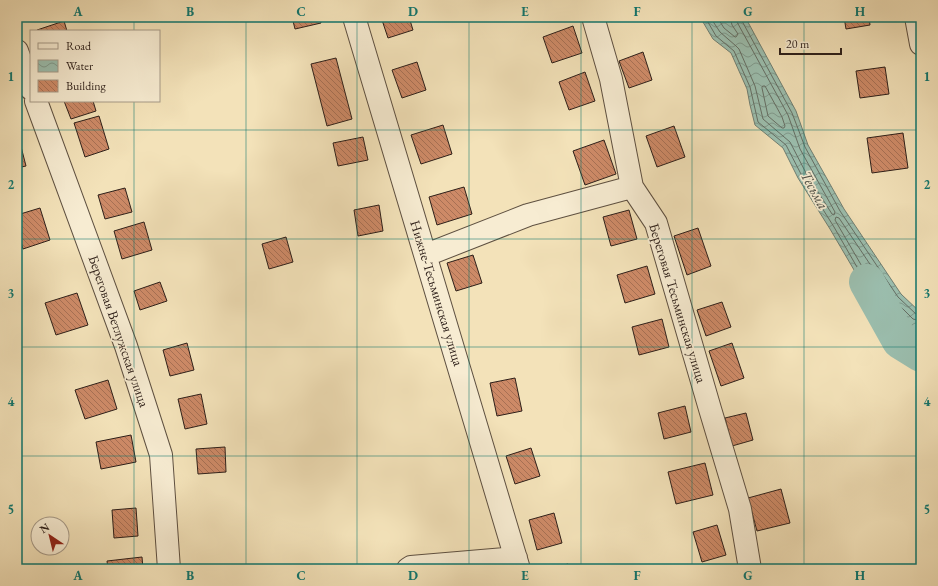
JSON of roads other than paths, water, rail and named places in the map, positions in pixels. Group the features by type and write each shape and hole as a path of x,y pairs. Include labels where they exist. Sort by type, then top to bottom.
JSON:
{"street":[{"name":"Нижне-Тесьминская улица","path":"354,17 518,563"},
{"name":"Береговая Тесьминская улица","path":"593,17 612,79 632,187 656,223 740,510 750,569"},
{"path":"916,17 921,44"},
{"path":"17,51 30,86"},
{"name":"Береговая Ветлужская улица","path":"36,102 126,346 161,455 169,569"},
{"path":"426,255 528,215 632,187"},
{"path":"408,569 411,567 518,563"}],"water":[{"path":"700,17 745,17 796,111 808,145 844,209 901,294 921,313 921,354 897,333 874,304 798,178 783,148 755,125 747,89 731,53 713,39"}],"waterway":[{"name":"Тесьма","path":"867,282 900,341 921,354"}]}
